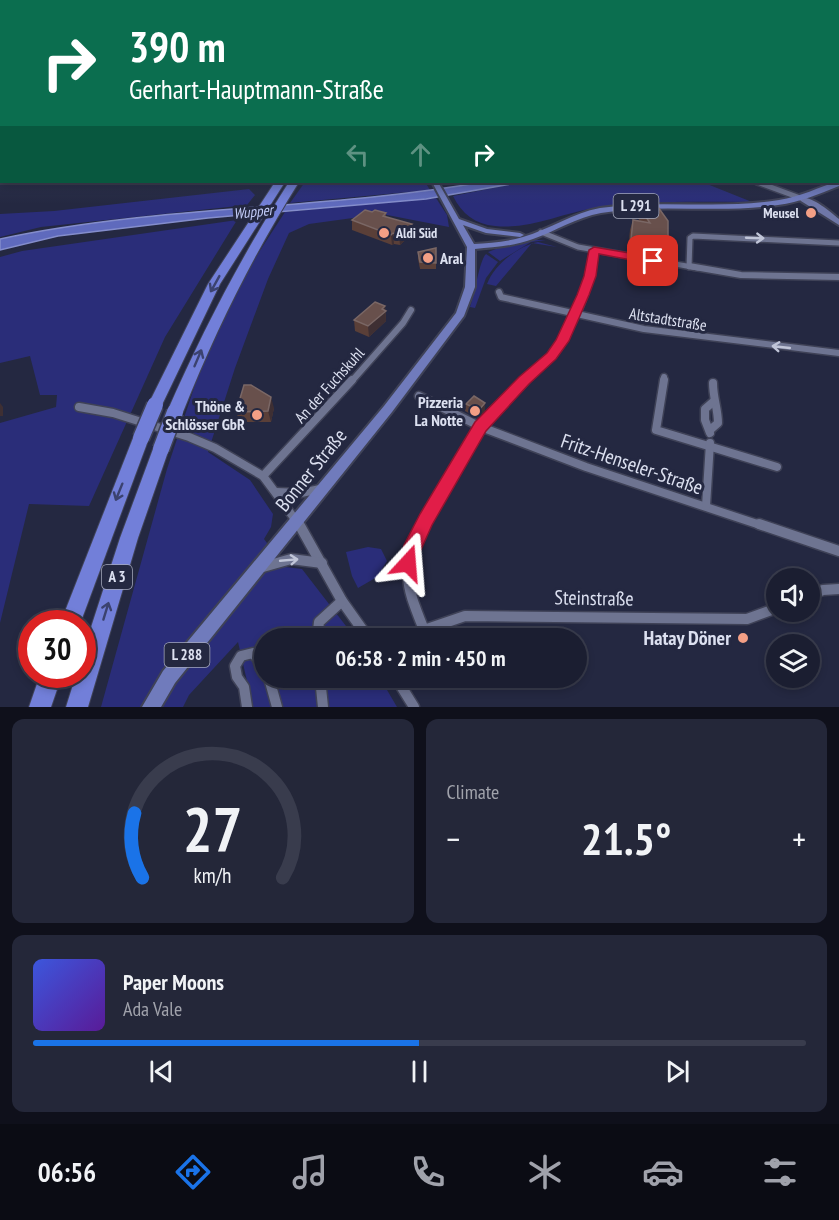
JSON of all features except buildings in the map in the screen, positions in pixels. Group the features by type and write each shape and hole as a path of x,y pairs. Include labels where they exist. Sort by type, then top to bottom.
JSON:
{"highway":[{"name":"A 3","path":"75,610 155,405 199,314 244,234 279,183"},
{"name":"A 3","path":"77,707 129,538 175,412 212,323 260,235 293,183"},
{"path":"40,707 47,688"}],"main road":[{"name":"L 288","path":"436,183 458,221"},
{"name":"L 291","path":"470,244 497,244 533,237 578,216 621,207 770,205 804,199 839,183"},
{"path":"458,221 486,231 520,235"},
{"name":"Bonner Straße","path":"151,707 169,677 258,570 461,314 470,287 472,263 470,244 458,221"},
{"name":"L 291","path":"470,244 541,232"},
{"path":"472,263 497,244"}],"street":[{"path":"760,183 804,199 839,223"},
{"path":"541,232 571,245 689,267 750,276 839,277"},
{"path":"689,267 690,238 697,236 839,243"},
{"path":"423,628 411,598 407,578 411,551 448,479 481,427 524,381 552,356 575,315 590,276 594,250"},
{"name":"Altstadtstraße","path":"499,292 501,297 575,315 672,334 839,353"},
{"name":"An der Fuchskuhl","path":"263,476 323,413 403,323 411,310"},
{"path":"664,377 656,430 710,438 777,467"},
{"path":"706,506 710,438 718,423 718,412 713,402 713,383"},
{"name":"Fritz-Henseler-Straße","path":"419,396 481,427 586,467 839,551"},
{"path":"79,407 113,413 189,437 216,448 263,476 297,520 342,601 361,628"},
{"path":"276,492 301,494 323,488"},
{"path":"258,570 291,558 322,563"},
{"path":"820,591 839,590"},
{"path":"318,628 319,622 342,601"},
{"name":"Steinstraße","path":"430,628 465,616 486,614 747,619 766,612"},
{"path":"247,707 243,685 236,675 235,666 238,658 243,654 254,653"},
{"path":"272,688 277,707"},
{"path":"321,688 323,707"},
{"path":"402,688 414,707"}],"shaded area":[{"path":"304,183 426,183 430,190 290,203"},
{"path":"517,183 704,183 752,202 615,205 508,227 488,225 475,220 465,213 453,196"},
{"path":"249,189 255,195 247,205 41,227 0,237 0,214 54,211"},
{"path":"436,198 447,215 449,227 382,214 309,224 289,233 268,279 235,368 208,452 250,480 273,514 271,527 264,539 285,567 302,569 348,628 254,628 254,688 386,688 397,707 253,707 238,642 189,695 183,707 101,707 167,469 202,364 239,283 285,212"},
{"path":"237,220 165,337 89,506 29,504 0,623 0,423 56,407 57,395 40,395 30,356 0,363 0,257 22,251"},
{"path":"531,240 546,240 531,242 500,261 488,252 501,247"},
{"path":"531,244 496,286 487,284 501,263 515,252"},
{"path":"486,254 498,262 486,278 475,308 470,307 481,263"},
{"path":"368,547 381,549 387,561 377,577 358,588 352,576 346,552"}],"water":[{"name":"Wupper","path":"476,183 516,183 426,199 208,218 58,236 0,250 0,239 60,228 181,213 423,191"}],"place":[{"name":"Meusel","path":"811,213"},
{"name":"Aldi Süd","path":"384,233"},
{"name":"Aral","path":"428,258"},
{"name":"Pizzeria La Notte","path":"475,411"},
{"name":"Thöne & Schlösser GbR","path":"257,415"},
{"name":"Hatay Döner","path":"743,638"}],"route":[{"path":"408,563 418,534 448,479 481,427 524,381 552,356 562,341 571,325 590,276 594,250 653,261"}]}
